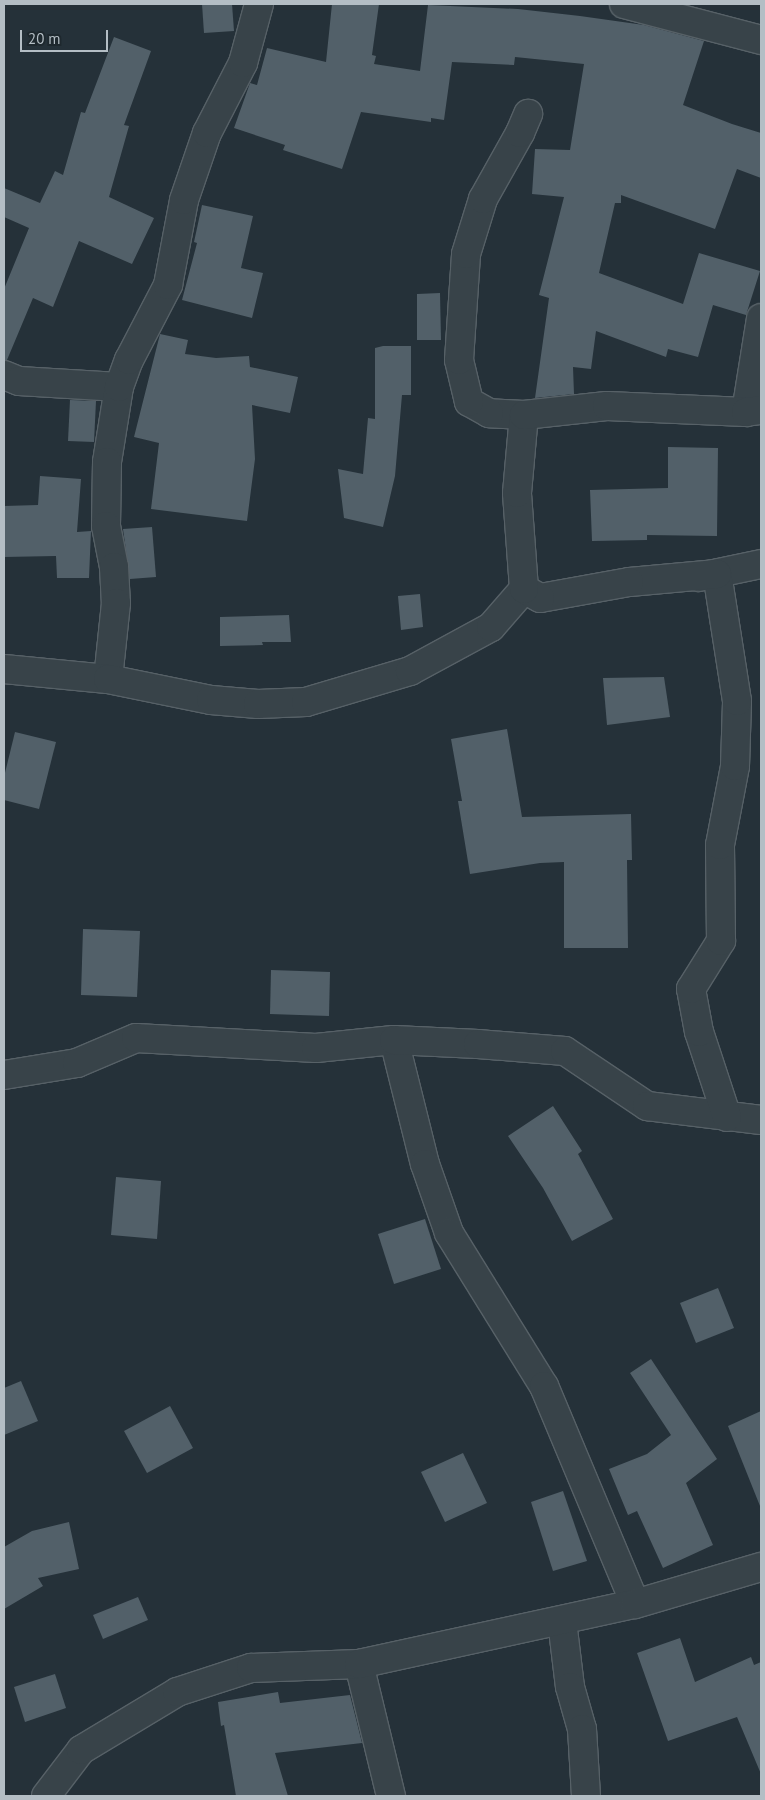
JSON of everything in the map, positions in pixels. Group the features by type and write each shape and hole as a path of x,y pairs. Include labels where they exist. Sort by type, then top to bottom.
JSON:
{"street":[{"path":"108,680 116,603 114,567 106,526 107,462 118,387 129,360 168,285 184,200 207,133 243,63 259,4"},
{"path":"624,4 761,40"},
{"path":"528,114 520,133 483,199 466,254 459,360 468,402 488,413 524,416 607,406 754,411 761,318"},
{"path":"4,375 19,381 118,387"},
{"path":"4,669 108,680 211,700 258,704 306,702 410,671 491,626 524,589 517,493 524,416"},
{"path":"524,589 540,598 629,582 717,574 761,564"},
{"path":"717,574 736,701 735,766 720,845 720,941 691,989 699,1032 727,1117"},
{"path":"4,1075 78,1063 136,1038 316,1048 394,1040 478,1044 565,1051 623,1092 647,1106 761,1120"},
{"path":"394,1040 425,1164 449,1233 544,1386 635,1604"},
{"path":"46,1796 81,1750 177,1692 252,1668 359,1664 562,1621 635,1604 761,1566"},
{"path":"562,1621 570,1687 582,1729 586,1796"},
{"path":"359,1664 391,1796"}],"building":[{"path":"202,4 232,4 234,31 204,33"},
{"path":"332,4 379,4 372,55 376,56 374,64 420,71 428,5 518,9 580,16 644,25 704,41 683,105 761,133 761,178 737,169 715,229 621,195 621,203 615,203 599,273 683,304 699,253 760,271 746,315 713,305 698,357 668,349 666,357 596,331 591,369 573,367 574,394 535,398 549,298 539,295 564,197 532,194 535,149 570,150 584,64 515,57 514,65 452,62 444,120 431,118 431,122 361,112 342,169 283,150 285,145 234,128 250,83 257,85 267,48 326,62"},
{"path":"114,37 151,51 124,125 129,126 109,197 154,218 132,264 79,241 53,307 33,298 7,360 4,360 4,289 29,228 4,217 4,188 40,203 55,171 63,175 81,112 85,113"},
{"path":"202,205 253,216 241,268 263,273 252,318 182,300 197,243 194,242"},
{"path":"440,293 441,340 417,340 417,294"},
{"path":"160,334 188,340 185,354 216,358 249,356 250,367 298,377 290,413 252,405 255,459 247,521 151,509 159,443 134,437"},
{"path":"383,346 411,346 411,395 402,395 395,476 383,527 344,518 338,469 363,474 368,418 375,419 375,348"},
{"path":"70,400 96,401 94,442 68,441"},
{"path":"668,447 718,448 717,536 647,535 647,540 592,541 590,490 668,488"},
{"path":"40,476 81,479 77,532 91,531 89,578 57,578 56,556 4,557 4,506 38,505"},
{"path":"152,527 156,577 130,579 123,529"},
{"path":"420,594 423,627 401,630 398,596"},
{"path":"289,615 291,642 262,642 263,645 220,646 220,617"},
{"path":"664,677 670,717 607,725 603,678"},
{"path":"507,729 522,817 631,814 632,860 627,860 628,948 564,948 564,862 540,863 470,874 458,801 462,801 451,739"},
{"path":"15,732 56,742 39,809 4,800 4,777"},
{"path":"83,929 140,931 137,997 81,995"},
{"path":"271,970 330,972 329,1016 270,1014"},
{"path":"553,1106 582,1151 578,1154 613,1219 572,1241 543,1188 508,1136"},
{"path":"116,1177 161,1181 157,1239 111,1235"},
{"path":"425,1219 441,1269 394,1284 378,1234"},
{"path":"718,1288 734,1328 696,1343 680,1303"},
{"path":"651,1359 717,1459 686,1483 713,1545 663,1568 637,1511 628,1515 609,1469 647,1454 671,1435 630,1373"},
{"path":"21,1381 38,1421 4,1435 4,1388"},
{"path":"170,1406 193,1448 147,1473 124,1431"},
{"path":"761,1411 761,1505 760,1506 728,1426"},
{"path":"463,1453 487,1503 445,1522 421,1472"},
{"path":"563,1491 587,1561 553,1571 531,1502"},
{"path":"69,1522 79,1569 38,1578 43,1586 4,1609 4,1547 32,1531"},
{"path":"138,1597 148,1620 103,1639 93,1615"},
{"path":"680,1638 695,1682 751,1657 754,1665 761,1662 761,1774 737,1717 668,1741 637,1653"},
{"path":"55,1674 66,1708 25,1722 14,1687"},
{"path":"278,1692 280,1703 350,1695 362,1743 275,1753 288,1796 236,1796 224,1725 221,1726 218,1702"}]}
